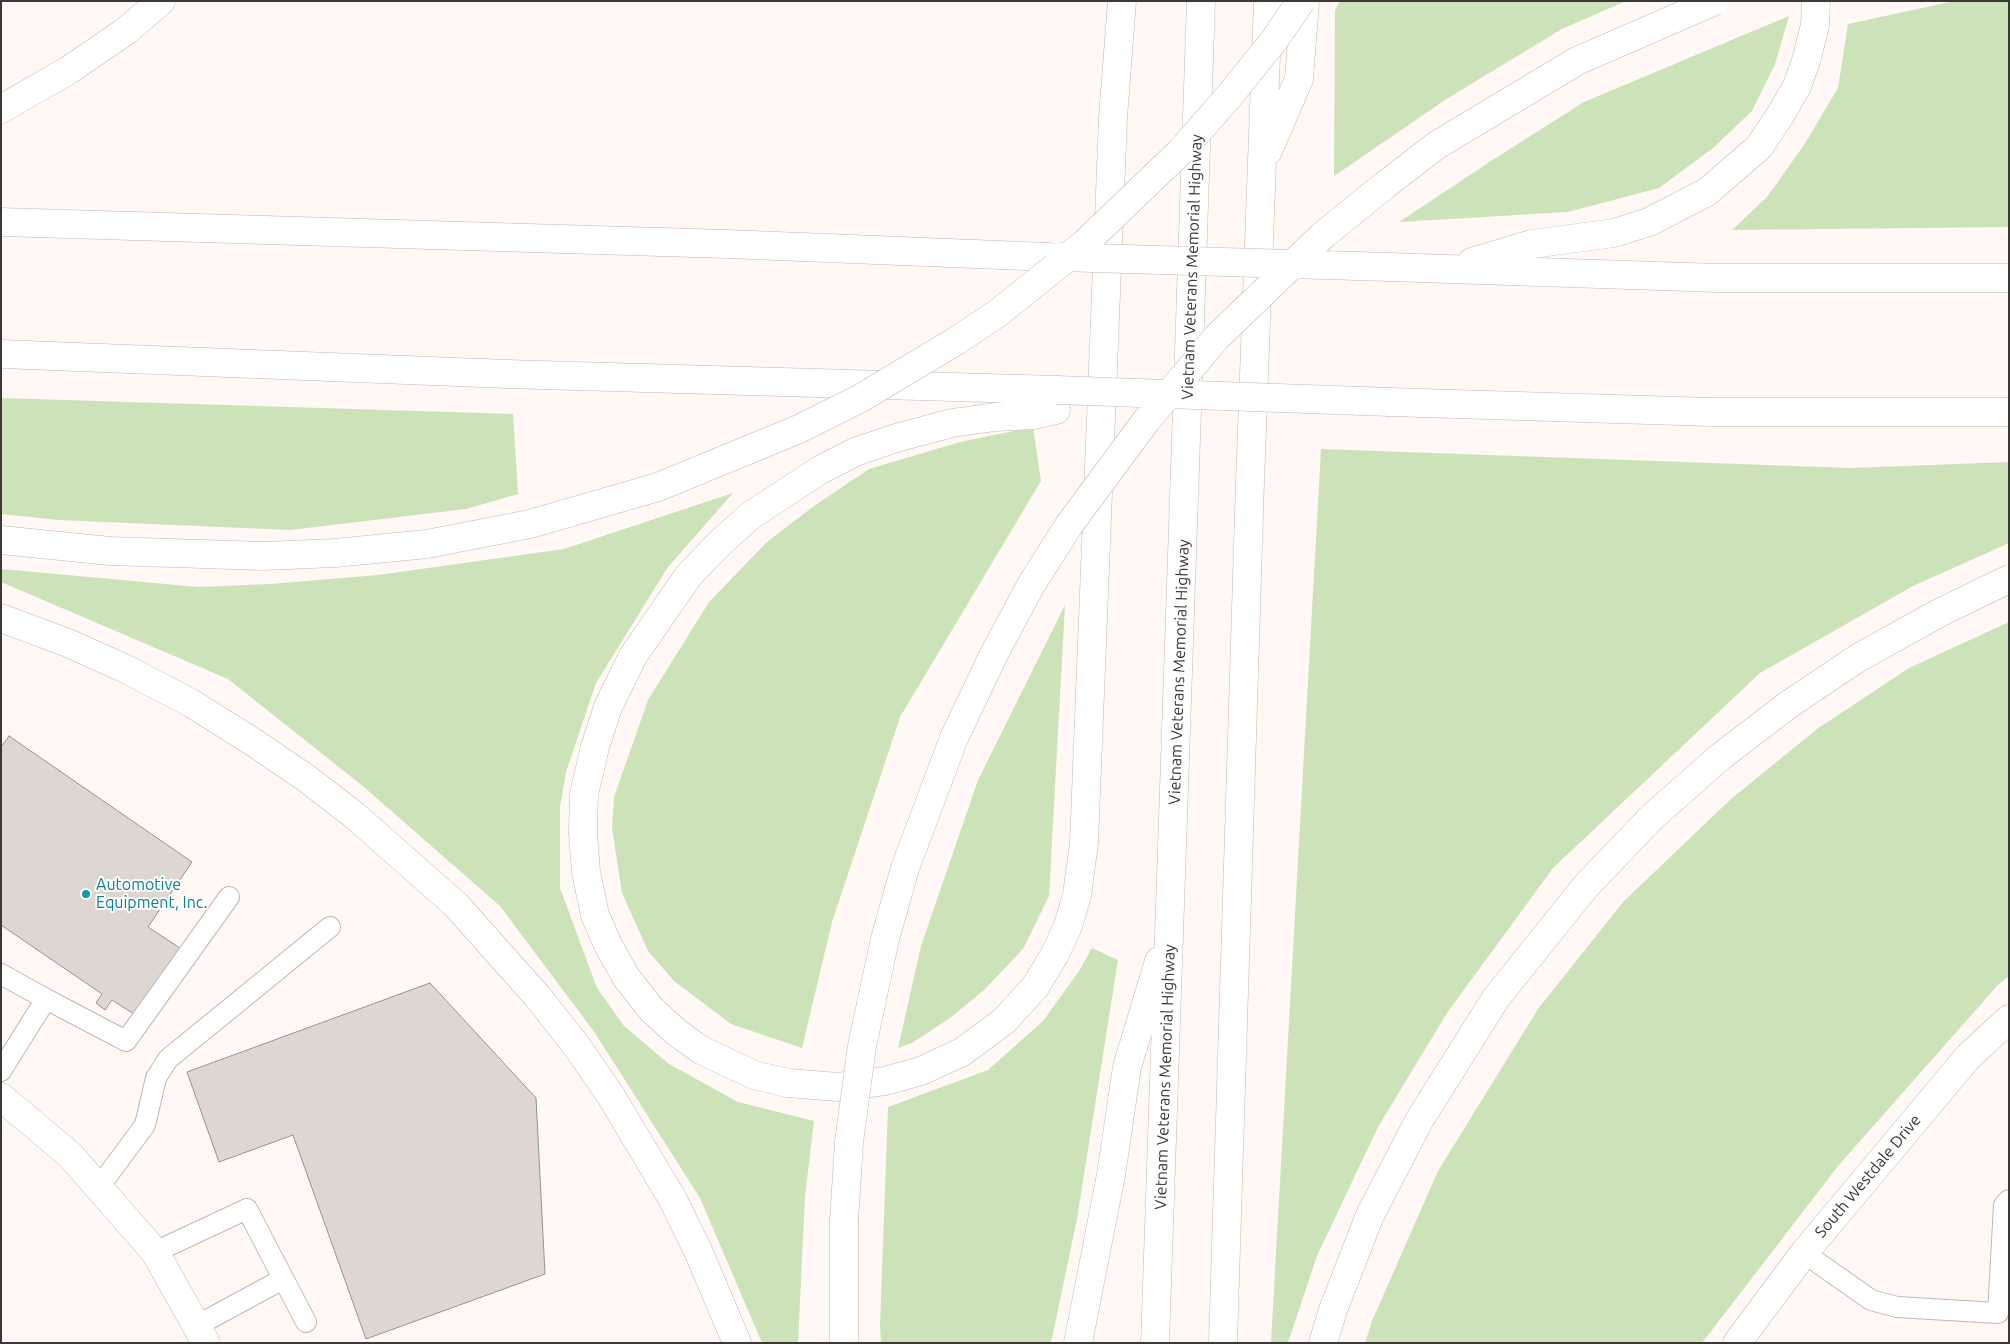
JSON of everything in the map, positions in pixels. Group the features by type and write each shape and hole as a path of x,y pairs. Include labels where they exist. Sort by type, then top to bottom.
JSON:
{"main road":[{"path":"1,109 78,64 126,31 161,1"},
{"path":"1056,400 1033,415 995,417 952,423 888,440 855,452 820,470 750,516 720,542 689,575 633,656 608,707 594,747 584,794 583,834 586,872 595,915 608,945 626,977 651,1009 701,1050 728,1064 754,1074 788,1083 838,1087 885,1081 921,1071 962,1052 1004,1021 1035,987 1055,954 1068,926 1077,895 1084,843 1113,118 1122,1"},
{"name":"Vietnam Veterans Memorial Highway","path":"1155,1343 1201,1"},
{"path":"1223,1343 1268,1"},
{"path":"1,540 110,551 178,555 264,556 386,549 489,533 566,515 658,487 730,459 799,429 884,385 956,341 1036,283 1090,238 1181,151 1230,95 1275,39 1301,1"},
{"path":"1261,166 1299,79 1305,1"},
{"path":"844,1343 844,1221 849,1142 862,1046 885,939 905,868 954,738 994,654 1031,585 1069,525 1146,420 1217,337 1322,236 1385,184 1437,145 1577,61 1715,1"},
{"path":"1448,269 1532,244 1614,233 1649,222 1707,192 1759,147 1782,114 1797,86 1807,58 1815,24 1816,1"},
{"path":"1,222 512,239 728,244 1049,257 1718,278 2009,278"},
{"path":"1,354 712,381 1056,400 1118,392 1712,412 2009,412"},
{"path":"1324,1343 1333,1310 1370,1215 1420,1119 1496,998 1586,886 1651,818 1720,758 1788,705 1858,658 1939,613 2009,579"},
{"path":"1,618 68,643 126,669 191,703 254,742 306,778 354,815 402,855 456,906 538,997 578,1048 611,1096 672,1198 699,1253 737,1343"},
{"path":"1078,1343 1111,1175 1128,1068 1170,923"},
{"name":"South Westdale Drive","path":"1738,1343 1804,1253 1968,1057 2009,1019"},
{"path":"1,1097 70,1155 156,1252 202,1334"}],"lane":[{"path":"1,974 126,1042 229,897"},
{"path":"99,1187 146,1125 156,1078 168,1060 330,927"},
{"path":"1,1071 46,999"},
{"path":"1804,1253 1871,1300 1897,1307 1998,1313 2004,1205 2009,1200"},
{"path":"156,1252 247,1209 306,1322"},
{"path":"202,1334 283,1279"}],"green space":[{"path":"1340,1 1626,1 1562,29 1448,98 1334,176 1335,10"},
{"path":"1955,1 2009,1 2009,227 1732,230 1767,197 1804,145 1838,88 1848,24"},
{"path":"1789,16 1775,64 1752,111 1713,148 1659,188 1568,212 1399,222 1584,102"},
{"path":"1,398 513,414 518,494 466,509 290,530 59,520 1,514"},
{"path":"1033,427 1041,481 900,717 832,922 802,1048 731,1024 674,981 648,951 622,893 612,828 614,797 648,700 709,602 767,542 814,506 869,469 960,442"},
{"path":"1321,449 1851,468 2009,462 2009,543 1913,586 1760,673 1553,868 1447,1013 1378,1127 1317,1256 1288,1343 1271,1343"},
{"path":"733,493 668,567 596,683 566,772 560,807 560,888 597,988 624,1026 669,1064 738,1102 814,1121 805,1196 798,1343 762,1343 700,1198 595,1033 500,906 364,787 228,679 1,582 1,569 198,587 270,584 378,575 564,549"},
{"path":"1065,605 1049,896 1023,949 984,990 950,1018 912,1043 898,1048 921,946 978,780"},
{"path":"2009,622 2009,976 1997,986 1838,1166 1702,1343 1365,1343 1372,1321 1438,1171 1538,1009 1623,902 1731,799 1817,729 1909,668"},
{"path":"1092,948 1118,960 1077,1219 1051,1343 881,1343 880,1326 888,1107 988,1070 1043,1021 1079,971"}],"building":[{"name":"Automotive Equipment, Inc.","path":"9,736 192,862 148,927 180,948 134,1014 112,1000 105,1010 96,1003 102,994 1,925 1,747"},
{"path":"430,983 536,1098 545,1274 366,1339 293,1135 219,1162 187,1072"}],"place":[{"name":"Automotive Equipment, Inc.","path":"86,894"}]}
